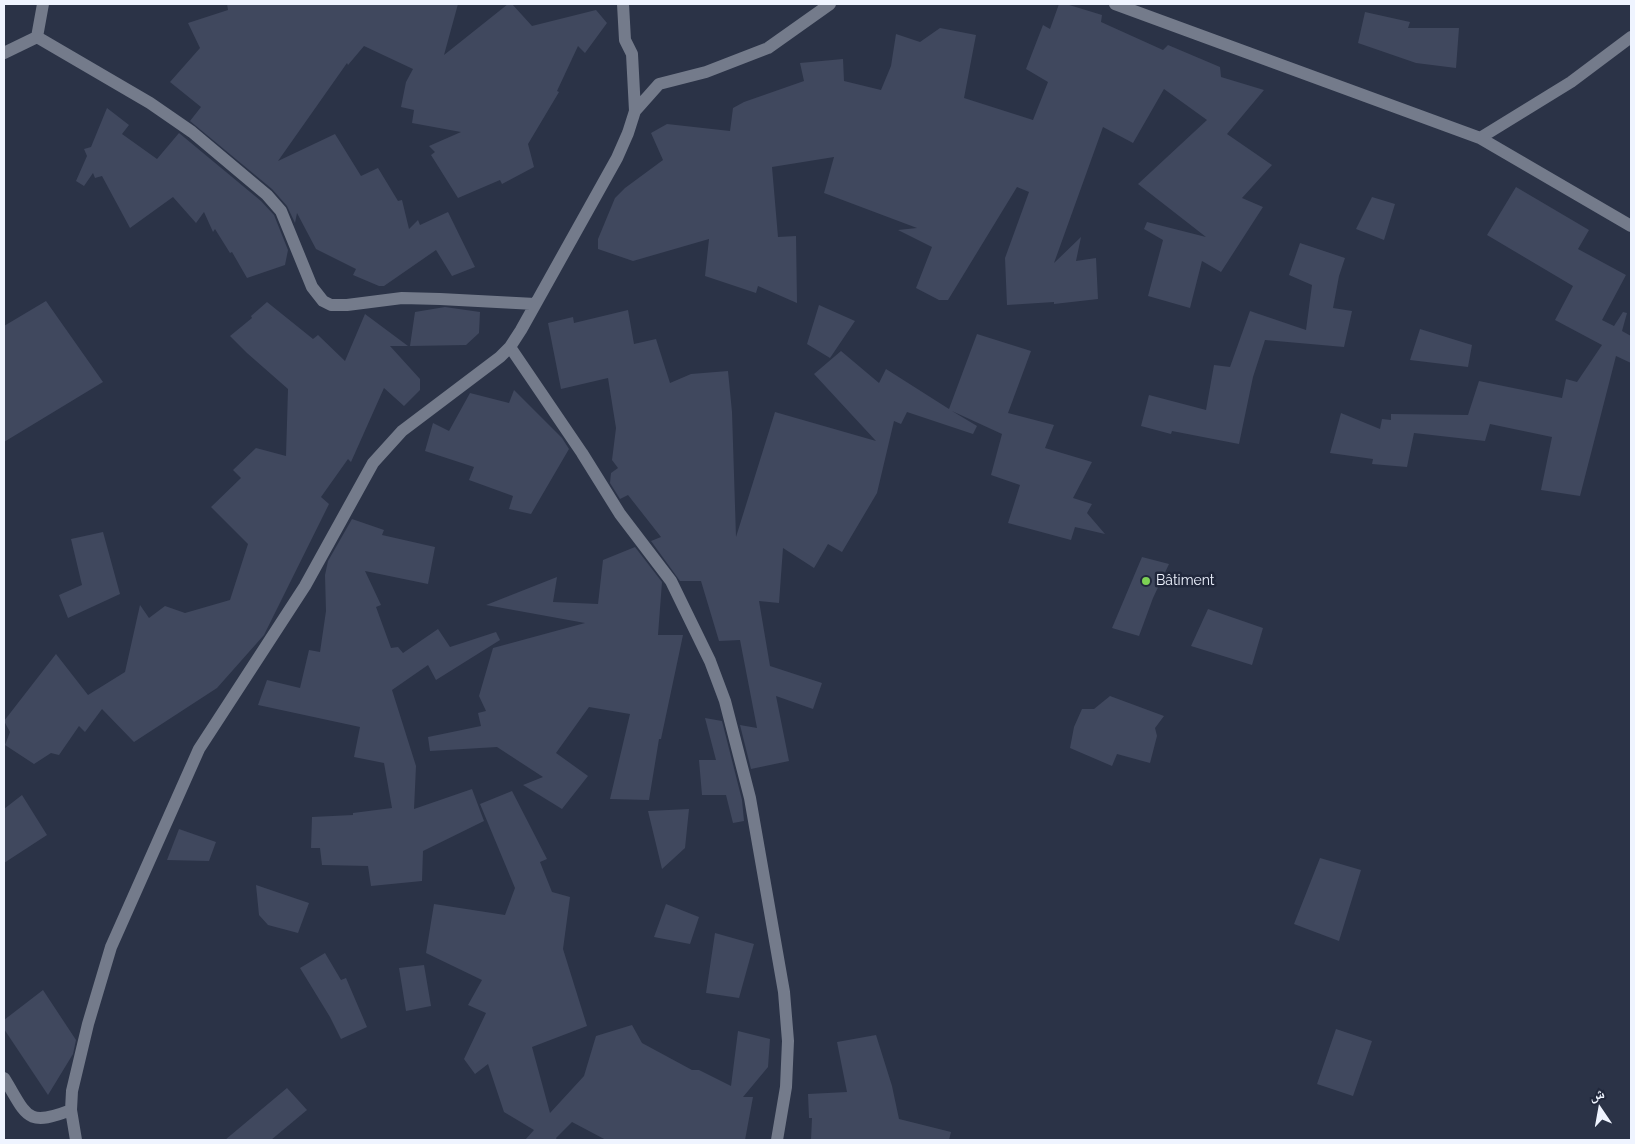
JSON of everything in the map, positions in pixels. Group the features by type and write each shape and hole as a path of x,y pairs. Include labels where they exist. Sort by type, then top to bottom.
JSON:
{"street":[{"path":"37,37 43,4"},
{"path":"76,1140 71,1110 72,1091 88,1024 112,947 199,749 305,586 372,463 402,431 500,357 510,347 617,158 635,111 632,54 625,40 623,4"},
{"path":"635,111 659,84 706,72 768,48 830,4"},
{"path":"1115,4 1480,138 1631,226"},
{"path":"4,53 37,37"},
{"path":"37,37 150,103 192,132 267,195 281,211 312,287 323,301 331,305 347,305 402,298 535,304"},
{"path":"1480,138 1571,82 1631,37"},
{"path":"510,347 587,461 620,514 671,581 710,661 725,700 750,798 784,992 788,1041 786,1087 777,1140"},
{"path":"4,1078 24,1110 31,1117 37,1119 50,1118 71,1110"}],"building":[{"path":"227,4 458,4 444,55 508,4 512,4 532,26 596,10 607,23 585,53 578,46 557,91 559,92 528,144 534,167 502,184 500,180 458,198 431,155 435,152 429,146 461,132 412,123 414,110 401,107 406,82 413,69 364,46 348,65 347,63 278,161 335,134 361,176 378,168 398,201 402,200 409,229 418,220 420,225 448,212 475,267 452,276 436,250 384,286 379,286 353,275 356,269 316,249 297,213 295,223 287,206 272,189 190,121 201,107 170,82 200,48 188,23 228,10"},
{"path":"1059,4 1066,4 1102,15 1101,22 1163,50 1168,45 1220,67 1221,77 1264,90 1227,134 1272,165 1242,198 1263,207 1221,272 1202,261 1190,308 1148,296 1163,240 1144,229 1147,222 1206,237 1138,184 1207,120 1164,89 1133,143 1103,127 1054,263 1081,237 1076,261 1096,258 1098,299 1054,304 1054,302 1007,305 1005,258 1029,192 1017,187 948,300 939,300 916,288 932,247 898,230 917,228 824,193 834,157 772,167 778,237 796,236 797,303 758,286 756,293 705,276 709,239 633,261 598,249 598,239 615,198 625,188 663,160 651,133 667,124 730,131 733,108 744,102 804,81 800,63 843,59 844,81 881,90 891,66 896,34 920,42 940,28 976,35 964,98 1033,120 1048,82 1026,69 1043,25 1050,29"},
{"path":"1365,12 1410,22 1408,28 1459,28 1456,68 1416,63 1358,43"},
{"path":"107,108 129,125 122,134 157,159 179,133 261,201 274,215 288,250 285,265 247,278 232,252 230,253 215,229 213,232 204,212 196,223 173,197 130,228 102,176 95,178 93,173 84,186 76,181 87,156 84,149 91,147"},
{"path":"1516,187 1589,230 1578,249 1626,275 1602,320 1614,326 1623,312 1627,313 1622,331 1631,336 1631,363 1616,356 1580,496 1541,490 1552,437 1490,424 1485,441 1414,433 1407,467 1372,464 1373,459 1330,453 1341,413 1380,429 1382,419 1391,420 1391,414 1468,415 1479,381 1562,398 1566,379 1577,382 1602,345 1555,320 1573,286 1487,235"},
{"path":"1372,197 1395,204 1384,240 1356,229"},
{"path":"1300,243 1345,258 1339,276 1333,308 1352,311 1344,347 1265,340 1253,377 1239,444 1172,431 1171,434 1141,426 1149,395 1206,410 1214,365 1230,367 1250,311 1306,330 1312,285 1289,275"},
{"path":"46,301 103,382 4,442 4,326"},
{"path":"267,302 313,339 318,335 345,361 365,314 408,346 390,346 420,379 420,390 404,406 384,388 351,462 348,459 321,497 329,504 264,635 217,688 134,742 102,709 85,732 79,726 59,755 51,753 34,764 5,745 10,732 4,721 56,654 88,695 125,672 140,605 149,618 165,606 185,613 230,600 248,544 211,507 241,478 233,470 256,448 286,456 288,389 230,336 252,318 251,316"},
{"path":"819,305 855,321 830,358 807,344"},
{"path":"445,307 480,312 479,333 466,345 410,346 415,312"},
{"path":"628,310 634,344 656,339 670,383 691,374 728,371 732,412 736,537 775,412 876,441 814,374 841,351 879,383 886,369 949,409 977,334 1031,351 1008,413 1054,425 1045,448 1092,462 1073,498 1092,504 1087,513 1105,534 1075,527 1071,540 1008,523 1020,485 991,475 1002,434 952,411 977,426 973,434 907,412 901,424 894,421 877,493 842,552 828,544 814,568 783,548 779,603 759,601 770,666 822,683 813,709 776,696 789,761 751,769 740,725 757,728 740,640 719,641 701,581 680,581 651,541 661,537 628,495 620,499 610,483 611,473 618,468 612,460 616,428 608,378 561,389 548,323 573,317 574,323"},
{"path":"1420,329 1472,345 1468,367 1410,360"},
{"path":"514,390 562,438 569,449 531,514 509,509 513,496 469,480 474,467 425,451 433,423 449,431 470,393 509,403"},
{"path":"352,519 384,530 382,535 435,547 428,584 365,571 381,605 376,607 391,648 398,647 403,653 438,629 450,647 496,632 500,640 436,680 428,665 392,690 416,766 414,809 472,789 484,821 423,851 422,881 371,886 368,866 322,865 320,848 311,848 312,817 353,815 353,813 392,808 384,763 354,757 360,727 258,705 267,680 300,688 309,650 320,652 326,611 325,575 328,561"},
{"path":"103,532 120,594 68,618 59,595 82,585 71,539"},
{"path":"635,547 662,582 658,635 683,635 661,739 659,739 649,800 610,799 630,714 589,707 556,753 588,776 562,809 523,785 543,777 497,747 430,751 428,737 481,726 478,713 486,711 479,696 493,648 585,623 486,605 557,577 553,602 598,604 603,560"},
{"name":"Bâtiment","path":"1142,557 1169,564 1153,598 1139,636 1112,628"},
{"path":"1208,609 1263,628 1252,665 1191,646"},
{"path":"1110,696 1164,716 1155,728 1157,736 1150,763 1117,754 1112,766 1070,748 1074,727 1082,709 1094,709"},
{"path":"705,718 722,721 742,800 744,821 733,823 726,795 702,795 699,760 716,760"},
{"path":"512,791 547,859 540,862 552,892 570,897 563,949 587,1026 532,1047 550,1113 584,1076 596,1036 632,1025 642,1043 692,1070 699,1070 731,1086 738,1031 770,1039 768,1067 743,1097 753,1097 745,1140 606,1140 572,1122 556,1138 557,1140 525,1140 534,1130 504,1112 488,1064 475,1074 464,1059 486,1013 468,1005 482,980 426,953 434,904 505,915 515,888 480,804"},
{"path":"22,795 47,835 4,863 4,809"},
{"path":"689,809 685,848 662,869 648,811"},
{"path":"179,829 216,842 209,861 167,860"},
{"path":"1320,858 1361,870 1339,941 1294,924"},
{"path":"256,885 309,903 298,933 268,925 259,915"},
{"path":"666,904 699,917 690,944 654,937"},
{"path":"715,933 754,944 739,998 706,993"},
{"path":"325,953 341,980 346,978 367,1027 341,1039 300,968"},
{"path":"424,965 431,1006 406,1011 399,968"},
{"path":"43,990 76,1040 73,1054 48,1095 4,1029 4,1020"},
{"path":"1336,1029 1372,1041 1353,1096 1317,1084"},
{"path":"876,1035 892,1086 899,1119 951,1132 949,1140 811,1140 812,1118 809,1118 808,1094 847,1092 837,1042"},
{"path":"287,1088 307,1110 271,1140 225,1140"}],"place":[{"name":"Bâtiment","path":"1146,581"}]}
